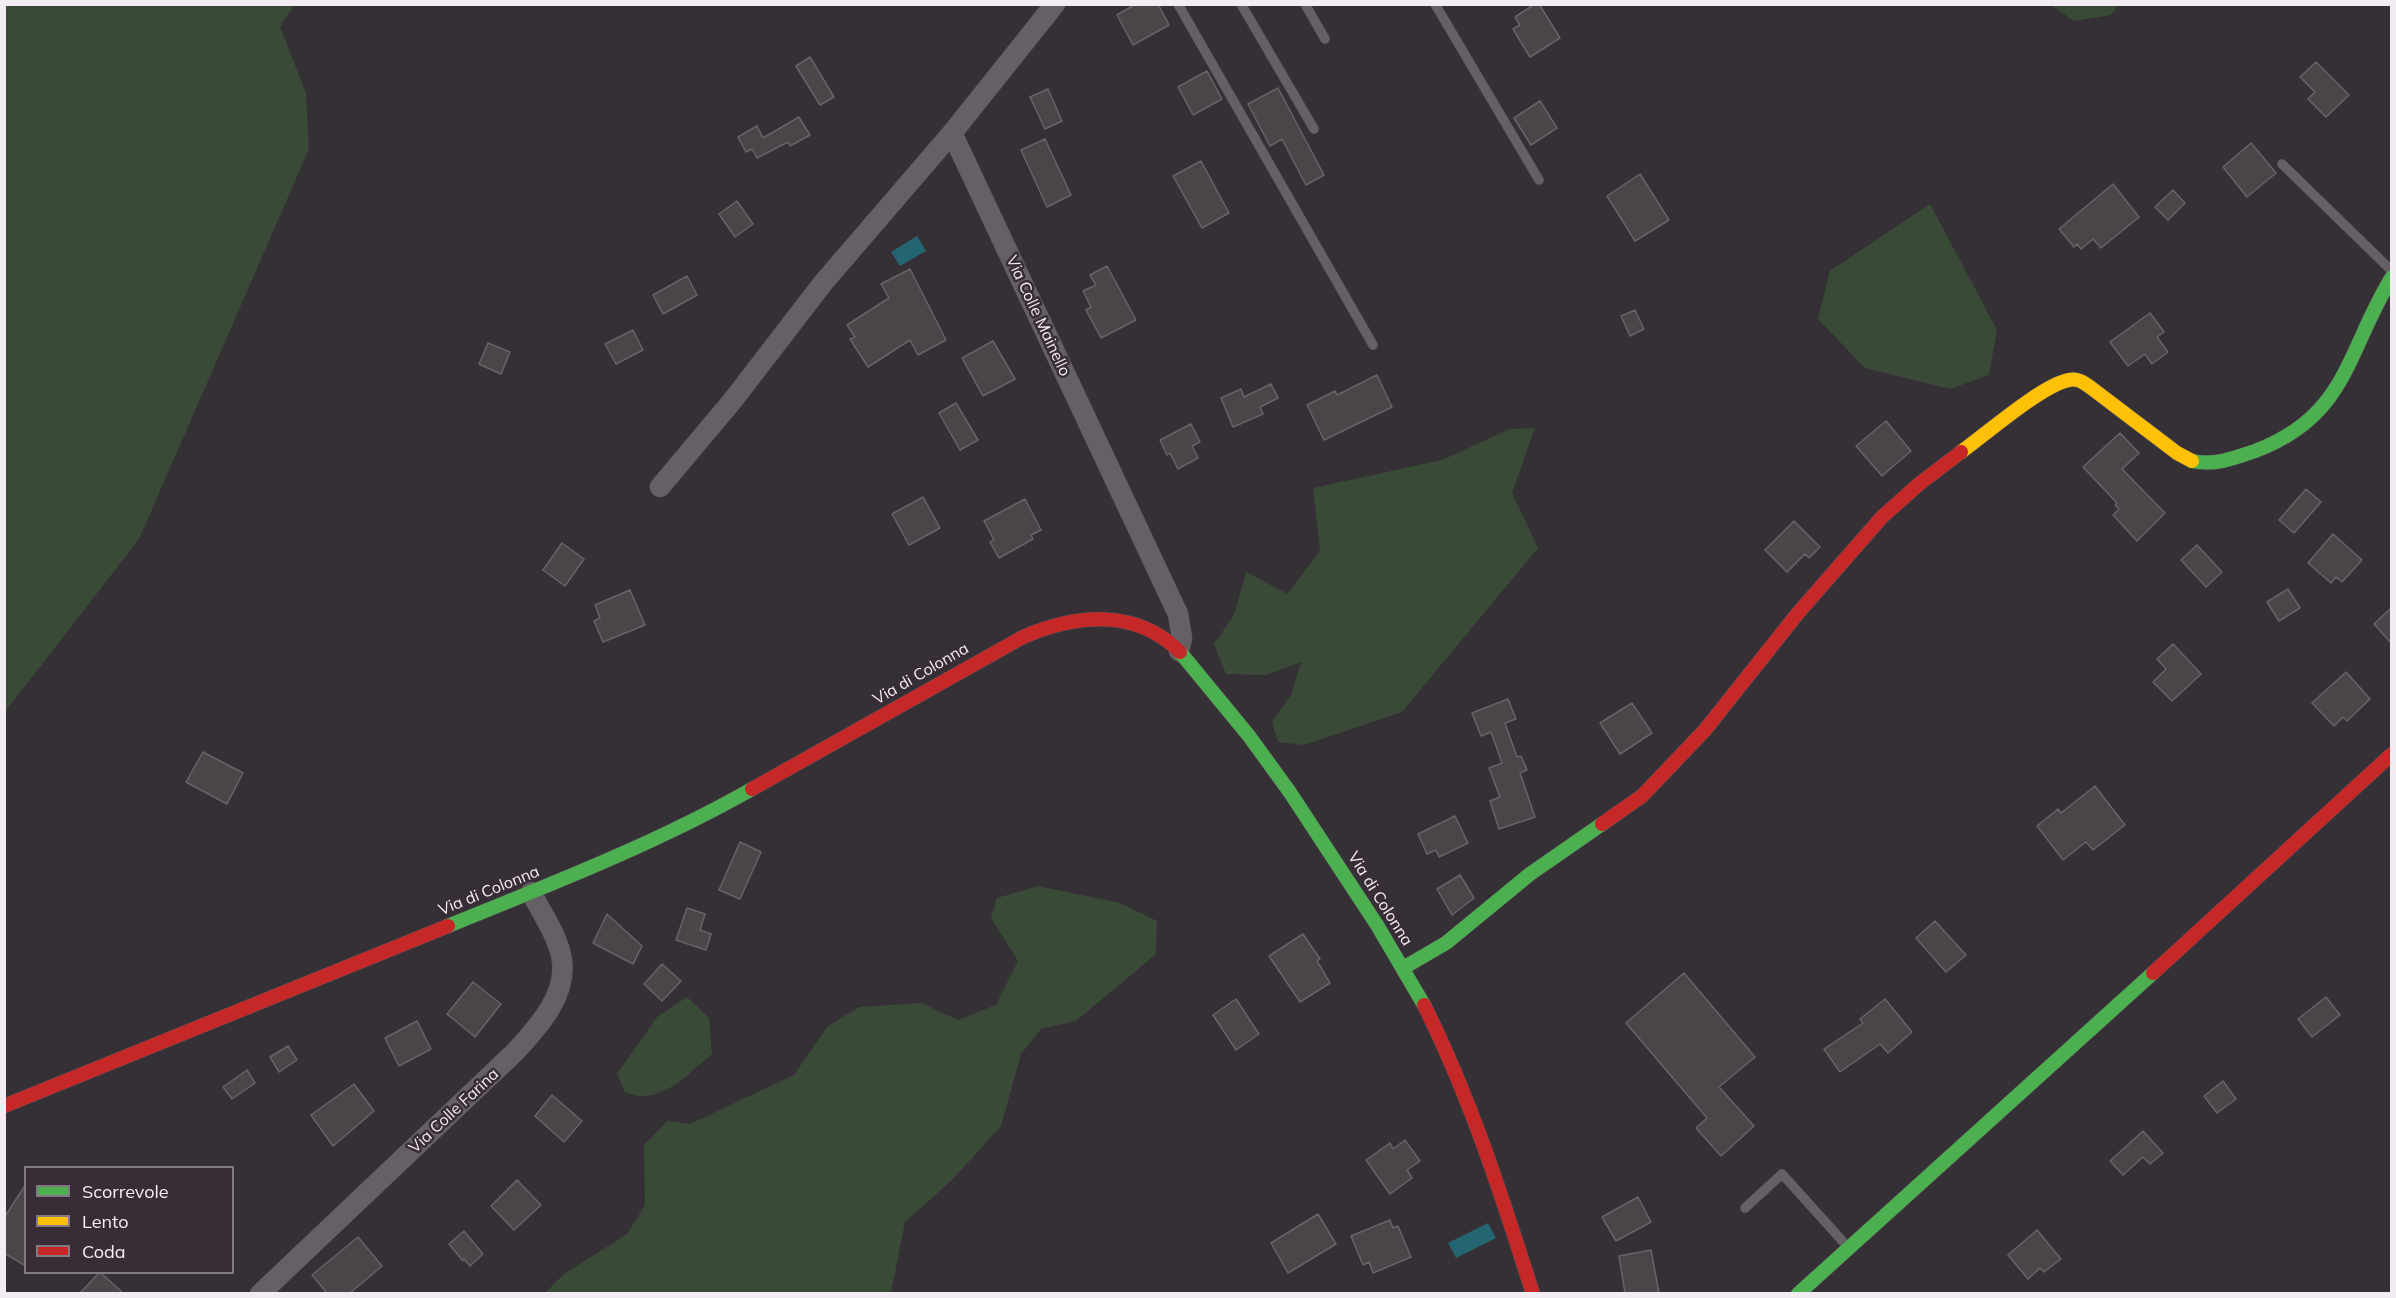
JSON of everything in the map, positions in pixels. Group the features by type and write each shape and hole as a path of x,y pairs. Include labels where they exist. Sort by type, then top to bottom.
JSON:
{"street":[{"path":"660,487 739,393 823,283 952,133 1055,4"},
{"name":"Via Colle Mainello","path":"952,133 1178,614 1182,631 1179,651"},
{"path":"1403,968 1446,943 1530,874 1642,796 1705,730 1798,613 1882,516 1919,484 2052,386 2071,379 2080,380 2154,437 2191,461 2211,463 2243,455 2293,433 2324,406 2343,375 2391,276"},
{"name":"Via di Colonna","path":"4,1106 608,861 715,810 1004,646 1053,624 1089,617 1118,621 1156,633 1179,651 1281,777 1403,968 1434,1027 1468,1105 1533,1293"},
{"path":"1798,1293 2047,1070 2391,754"},
{"name":"Via Colle Farina","path":"260,1293 515,1052 544,1018 560,984 562,957 558,944 531,892"}],"lane":[{"path":"1178,4 1373,345"},
{"path":"1241,4 1314,129"},
{"path":"1305,4 1325,39"},
{"path":"1435,4 1539,180"},
{"path":"2282,164 2391,271"},
{"path":"1745,1208 1782,1174 1848,1248"}],"green space":[{"path":"5,4 294,5 280,27 306,93 309,149 139,539 5,712"},
{"path":"2051,5 2118,5 2111,15 2074,21"},
{"path":"1930,204 1997,330 1989,375 1950,389 1865,368 1818,319 1830,271"},
{"path":"1535,428 1512,493 1538,548 1402,712 1304,745 1278,742 1272,722 1291,695 1301,662 1267,675 1226,674 1214,644 1234,615 1246,572 1288,594 1320,550 1313,488 1442,460 1510,429"},
{"path":"1038,886 1120,903 1157,921 1156,954 1076,1021 1041,1029 1021,1054 1001,1126 953,1179 905,1222 891,1293 545,1293 564,1274 627,1234 645,1205 644,1145 667,1121 690,1124 794,1075 827,1027 859,1007 921,1003 958,1020 996,1005 1018,961 991,918 997,898"},
{"path":"687,997 709,1018 712,1054 682,1079 661,1092 649,1096 637,1096 625,1092 617,1074 657,1017"}],"water":[{"path":"917,236 926,251 900,266 891,252"},
{"path":"1488,1223 1496,1238 1456,1258 1448,1243"}],"building":[{"path":"1136,4 1158,4 1169,25 1133,45 1117,15"},
{"path":"1535,4 1539,4 1560,38 1530,57 1513,29 1520,25 1515,17"},
{"path":"810,57 834,97 820,105 796,66"},
{"path":"2316,62 2349,95 2326,117 2308,99 2315,92 2300,77"},
{"path":"1207,71 1222,99 1193,115 1178,87"},
{"path":"1278,88 1324,175 1306,185 1282,139 1270,146 1248,104"},
{"path":"1048,89 1062,121 1045,129 1030,97"},
{"path":"1540,101 1557,128 1531,145 1514,118"},
{"path":"799,117 810,135 790,146 788,142 757,158 752,149 746,152 738,137 757,126 763,138"},
{"path":"1045,139 1071,195 1047,207 1021,150"},
{"path":"2251,143 2276,173 2247,197 2223,167"},
{"path":"1201,161 1229,213 1202,228 1173,176"},
{"path":"1640,174 1669,220 1635,241 1607,196"},
{"path":"2113,184 2139,217 2101,248 2093,239 2081,249 2077,244 2074,247 2059,229"},
{"path":"2173,190 2185,203 2168,220 2155,207"},
{"path":"737,201 753,224 735,237 719,214"},
{"path":"1107,266 1136,320 1101,338 1086,310 1091,307 1083,291 1096,285 1090,275"},
{"path":"910,269 946,340 918,355 910,340 868,367 850,339 855,337 847,325 889,298 881,284"},
{"path":"687,276 697,295 663,314 653,295"},
{"path":"1635,310 1644,329 1630,336 1621,316"},
{"path":"2150,313 2164,332 2157,337 2168,352 2152,364 2145,354 2128,366 2110,342"},
{"path":"633,330 643,350 616,364 605,344"},
{"path":"993,341 1015,379 983,396 962,358"},
{"path":"488,343 510,352 501,374 479,364"},
{"path":"1377,375 1392,407 1324,440 1307,405 1335,391 1337,395"},
{"path":"1271,384 1278,398 1260,407 1263,414 1233,427 1221,398 1241,389 1244,397"},
{"path":"956,403 978,440 960,450 939,413"},
{"path":"1886,421 1911,451 1882,476 1856,446"},
{"path":"1191,424 1200,442 1192,446 1198,458 1178,469 1170,453 1167,455 1160,440"},
{"path":"2120,433 2139,453 2122,469 2165,513 2137,541 2113,515 2119,509 2115,505 2117,503 2083,467"},
{"path":"2306,489 2321,502 2294,533 2279,520"},
{"path":"923,497 940,528 909,545 892,514"},
{"path":"1025,499 1041,530 1031,535 1033,539 999,558 990,542 994,540 984,521"},
{"path":"1794,521 1820,547 1809,558 1805,554 1787,572 1765,550"},
{"path":"2333,534 2362,560 2342,582 2336,577 2331,583 2308,563"},
{"path":"562,543 584,559 565,586 543,570"},
{"path":"2197,545 2222,572 2206,587 2181,560"},
{"path":"2288,589 2300,608 2279,621 2267,602"},
{"path":"630,590 645,625 603,642 594,621 600,618 595,605"},
{"path":"2391,608 2391,643 2374,624"},
{"path":"2173,644 2201,674 2172,701 2153,682 2166,669 2157,659"},
{"path":"2346,672 2370,699 2347,721 2343,717 2334,726 2312,703"},
{"path":"1508,699 1516,719 1505,723 1517,757 1521,756 1527,770 1520,773 1535,817 1499,829 1490,801 1500,797 1489,768 1502,763 1491,732 1481,736 1472,713"},
{"path":"1632,703 1652,733 1620,754 1600,723"},
{"path":"203,752 243,773 227,804 186,782"},
{"path":"2095,786 2125,825 2093,850 2086,842 2063,860 2037,826 2058,809 2061,813"},
{"path":"1455,816 1468,843 1439,857 1436,850 1427,854 1418,834"},
{"path":"740,842 761,852 740,899 719,890"},
{"path":"1460,875 1474,898 1452,915 1437,889"},
{"path":"687,908 705,914 700,930 711,934 706,950 676,940"},
{"path":"607,914 642,946 633,964 593,943"},
{"path":"1935,921 1966,955 1946,972 1916,938"},
{"path":"1303,934 1320,959 1317,961 1330,983 1300,1002 1269,956"},
{"path":"662,964 681,981 662,1001 644,984"},
{"path":"1684,973 1755,1057 1719,1087 1754,1126 1721,1156 1696,1128 1707,1118 1626,1023"},
{"path":"473,982 501,1004 475,1037 447,1014"},
{"path":"2326,997 2340,1015 2312,1037 2298,1019"},
{"path":"1236,999 1259,1034 1236,1050 1213,1015"},
{"path":"1885,999 1912,1032 1888,1053 1880,1044 1840,1072 1824,1049 1863,1023 1860,1019"},
{"path":"417,1021 431,1049 399,1066 385,1038"},
{"path":"288,1046 297,1060 279,1072 270,1057"},
{"path":"247,1070 255,1083 232,1099 223,1087"},
{"path":"2223,1081 2236,1099 2217,1113 2204,1096"},
{"path":"354,1084 374,1111 333,1146 311,1115"},
{"path":"552,1095 582,1121 564,1142 535,1116"},
{"path":"2143,1131 2163,1153 2150,1164 2143,1157 2123,1175 2110,1161"},
{"path":"1405,1140 1420,1161 1407,1170 1412,1178 1390,1194 1366,1160 1390,1143 1393,1149"},
{"path":"517,1180 541,1205 514,1230 491,1206"},
{"path":"24,1187 24,1265 4,1253 4,1218"},
{"path":"1638,1197 1651,1222 1616,1241 1602,1217"},
{"path":"1318,1214 1336,1244 1288,1273 1271,1243"},
{"path":"1390,1220 1393,1228 1398,1226 1411,1257 1373,1273 1369,1262 1363,1265 1351,1236"},
{"path":"2037,1230 2061,1259 2044,1272 2040,1268 2028,1279 2008,1255"},
{"path":"464,1231 483,1254 470,1266 449,1244"},
{"path":"358,1237 382,1266 350,1293 327,1293 312,1275"},
{"path":"1651,1250 1659,1293 1625,1293 1619,1256"},
{"path":"98,1274 102,1274 123,1293 80,1293"}],"traffic: fast":[{"path":"2192,461 2216,462 2255,451 2286,437 2309,420 2327,400 2341,379 2392,277"},
{"path":"1180,652 1249,736 1289,791 1377,925 1424,1005"},
{"path":"448,926 564,879 678,828 752,789"},
{"path":"1403,968 1446,943 1530,874 1602,824"},
{"path":"1798,1294 2153,973"}],"traffic: slow":[{"path":"1961,452 2044,391 2069,380 2075,380 2087,385 2177,453 2192,461"}],"traffic: jam":[{"path":"1602,824 1642,796 1705,730 1798,613 1882,517 1919,484 1961,452"},
{"path":"752,789 1023,637 1043,629 1084,620 1105,619 1125,622 1144,628 1163,638 1180,652"},
{"path":"2153,973 2392,754"},
{"path":"4,1106 448,926"},
{"path":"1424,1005 1471,1111 1533,1294"}]}
